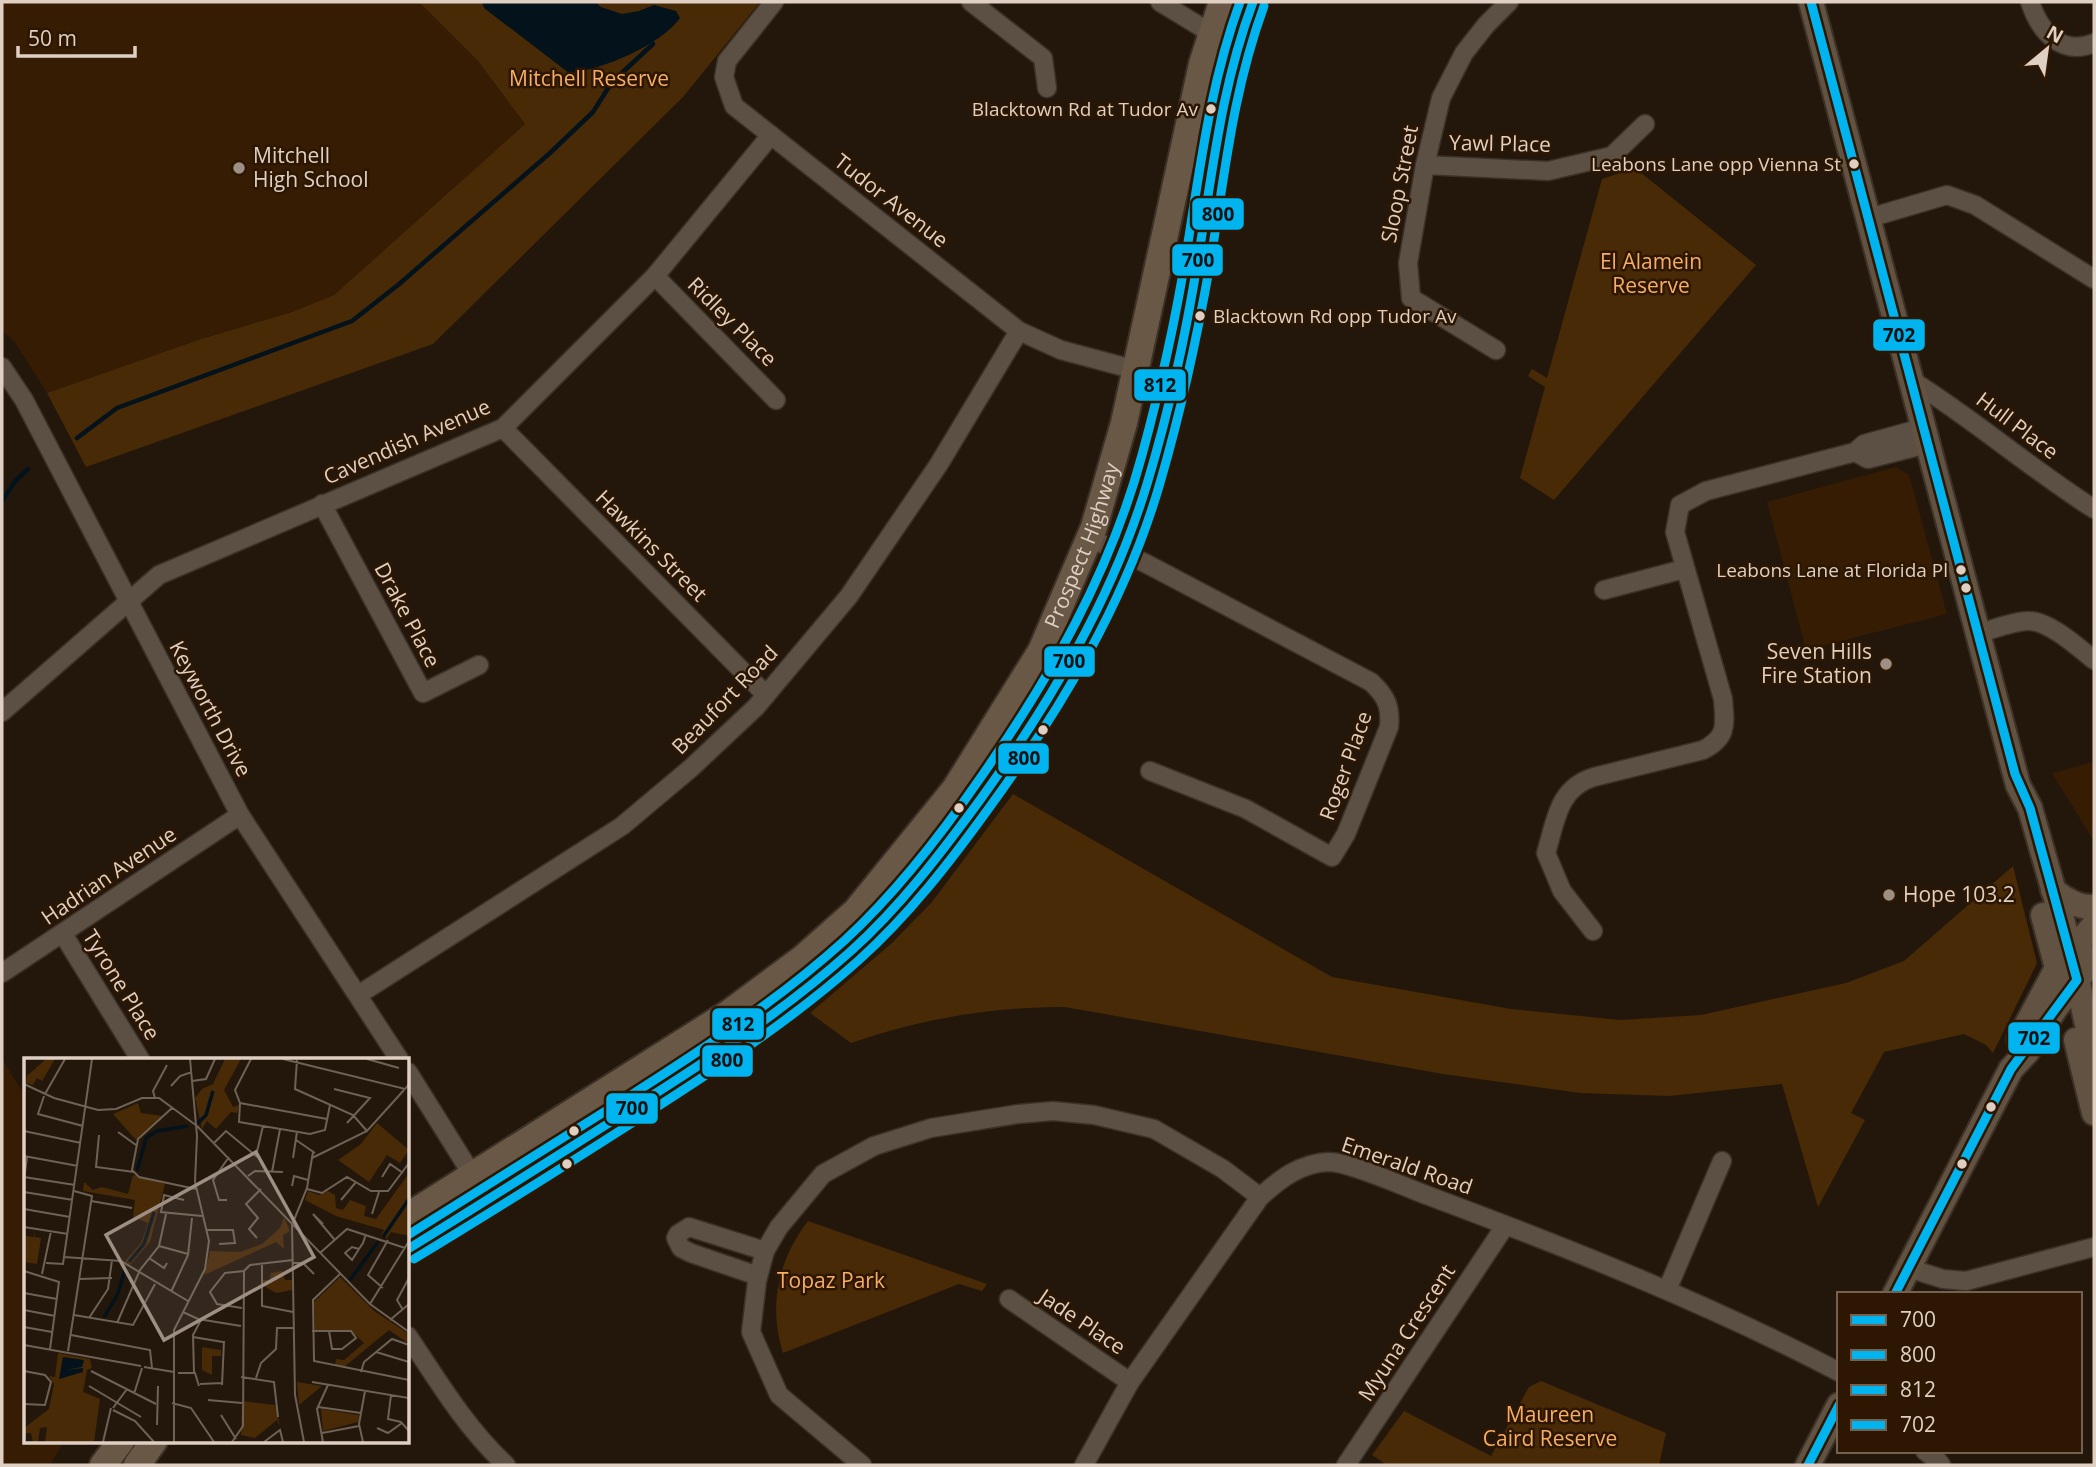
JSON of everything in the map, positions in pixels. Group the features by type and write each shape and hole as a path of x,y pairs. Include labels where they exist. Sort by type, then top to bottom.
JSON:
{"main road":[{"name":"Prospect Highway","path":"410,1215 729,1013 803,958 856,911 955,789 1041,650 1089,538 1124,423 1202,64 1222,2"},
{"path":"410,1248 732,1045 851,950 888,915 960,829 1034,722 1079,644 1124,553 1148,481 1194,282 1223,99 1236,47 1253,2"},
{"path":"103,1465 120,1442"},
{"path":"137,1465 153,1442"}],"street":[{"name":"Tudor Avenue","path":"774,2 727,61 724,77 734,106 1019,331 1060,350 1136,370"},
{"path":"971,2 1043,58 1047,88"},
{"path":"1160,2 1236,47"},
{"name":"Sloop Street","path":"1496,350 1411,298 1408,263 1425,165 1441,98 1464,53 1486,25 1510,2"},
{"path":"1811,2 2018,785 2029,808 2053,890 2067,974"},
{"path":"2030,2 2036,20 2054,40 2080,47 2094,43"},
{"name":"Yawl Place","path":"1425,165 1548,171 1612,156 1645,124"},
{"name":"Cavendish Avenue","path":"2,712 159,575 503,428 655,276 771,135"},
{"path":"1869,218 1947,195 1975,205 2094,279"},
{"name":"Ridley Place","path":"655,276 776,400"},
{"name":"Beaufort Road","path":"358,995 622,826 691,768 766,695 849,596 939,464 1019,331"},
{"name":"Keyworth Drive","path":"2,367 24,400 240,815 398,1058"},
{"name":"Hull Place","path":"1912,380 1954,406 2034,468 2094,509"},
{"name":"Hawkins Street","path":"503,428 766,695"},
{"path":"1593,931 1562,891 1546,853 1567,791 1579,781 1703,750 1717,743 1725,726 1723,699 1675,532 1680,505 1706,491 1855,452 1868,459 1924,436"},
{"name":"Drake Place","path":"322,504 423,693 479,666"},
{"name":"Roger Place","path":"1089,538 1124,553 1371,682 1388,702 1391,713 1389,727 1346,834 1332,857 1245,809 1150,771"},
{"path":"1604,590 1684,569"},
{"path":"1978,634 2025,621 2037,622 2062,636 2094,660"},
{"path":"2018,785 2017,813 2067,974 2087,1055 2094,1113"},
{"name":"Hadrian Avenue","path":"2,973 240,815"},
{"path":"2053,890 2066,900 2094,907"},
{"path":"1896,1292 2011,1069 2035,1040 2094,925"},
{"name":"Tyrone Place","path":"63,934 139,1058"},
{"path":"2011,1069 2015,1047 2067,974 2094,958"},
{"path":"2035,1040 2056,1039 2087,1055"},
{"path":"410,1075 488,1200"},
{"path":"863,1465 779,1395 751,1332 758,1276 765,1251 779,1227 823,1174 874,1146 931,1128 1053,1111 1094,1115 1154,1129 1223,1169 1260,1197"},
{"path":"1667,1290 1722,1161"},
{"name":"Emerald Road","path":"1084,1465 1130,1382 1260,1197 1284,1175 1301,1167 1330,1162 1365,1172 1491,1219 1667,1290 1837,1371"},
{"name":"Myuna Crescent","path":"1346,1465 1505,1226"},
{"path":"758,1276 691,1253 681,1248 676,1238 690,1227 765,1251"},
{"path":"1908,1268 1943,1279 1966,1280 2094,1247"},
{"name":"Jade Place","path":"1009,1299 1130,1382"},
{"path":"410,1339 467,1423 486,1447 506,1465"},
{"path":"1808,1465 1837,1409"},
{"path":"1928,1453 1941,1465"}],"shaded area":[{"name":"Mitchell High School","path":"2,2 419,2 478,61 525,124 334,295 292,312 201,339 47,393 14,341 2,331"},
{"path":"482,2 595,2 601,7 622,14 654,5 676,11 680,18 659,38 630,55 598,67 569,73 484,8"},
{"path":"1896,467 1909,475 1947,614 1806,650 1767,502"},
{"path":"2094,762 2094,841 2052,773"},
{"path":"2,1059 24,1094 24,1442 63,1442 50,1465 2,1465"}],"green space":[{"name":"Mitchell Reserve","path":"419,2 760,2 683,97 433,344 86,467 47,393 201,339 292,312 334,295 525,124 478,61"},
{"name":"El Alamein Reserve","path":"1635,168 1756,265 1554,500 1520,478 1545,387 1528,376 1532,369 1547,378 1602,179"},
{"path":"1013,794 1332,977 1511,1009 1620,1020 1701,1015 1846,983 1904,961 2013,866 2037,963 1993,1053 1986,1045 1964,1034 1884,1052 1851,1113 1865,1120 1818,1207 1782,1084 1669,1096 1580,1093 1443,1074 1065,1007 1010,1009 956,1016 903,1027 851,1043 810,1013 892,943 932,902"},
{"name":"Topaz Park","path":"808,1221 987,1284 982,1291 959,1284 783,1353 776,1318 779,1284 789,1251"},
{"name":"Maureen Caird Reserve","path":"1541,1381 1666,1433 1659,1465 1387,1465 1372,1455 1404,1411 1491,1456 1529,1387"}],"waterway":[{"path":"77,438 117,408 352,321 398,285 550,153 593,112 612,82 653,44"},
{"path":"2,501 16,480 28,469"}],"transit line":[{"name":"812","path":"410,1234 684,1061 740,1023 820,962 864,922 917,862 966,799 1006,740 1031,702 1075,623 1095,583 1129,499 1167,356 1213,95 1240,2"},
{"name":"700","path":"410,1248 744,1035 825,973 869,934 903,898 950,840 1006,763 1077,649 1116,568 1147,484 1163,429 1182,344 1225,97 1253,2"},
{"name":"702","path":"1811,2 2015,774 2030,808 2077,980 2011,1069 1896,1292"},
{"name":"800","path":"414,1259 691,1085 777,1026 833,983 912,906 959,848 1016,770 1089,653 1110,612 1146,527 1168,456 1188,374 1237,103 1264,6"},
{"name":"702","path":"1808,1465 1837,1409"}],"place":[{"name":"Blacktown Rd at Tudor Av","path":"1211,109"},
{"name":"Leabons Lane opp Vienna St","path":"1854,164"},
{"name":"Mitchell High School","path":"239,168"},
{"name":"Blacktown Rd opp Tudor Av","path":"1200,316"},
{"name":"Leabons Lane at Florida Pl","path":"1961,570"},
{"name":"Seven Hills Fire Station","path":"1886,664"},
{"name":"Hope 103.2","path":"1889,895"}]}
